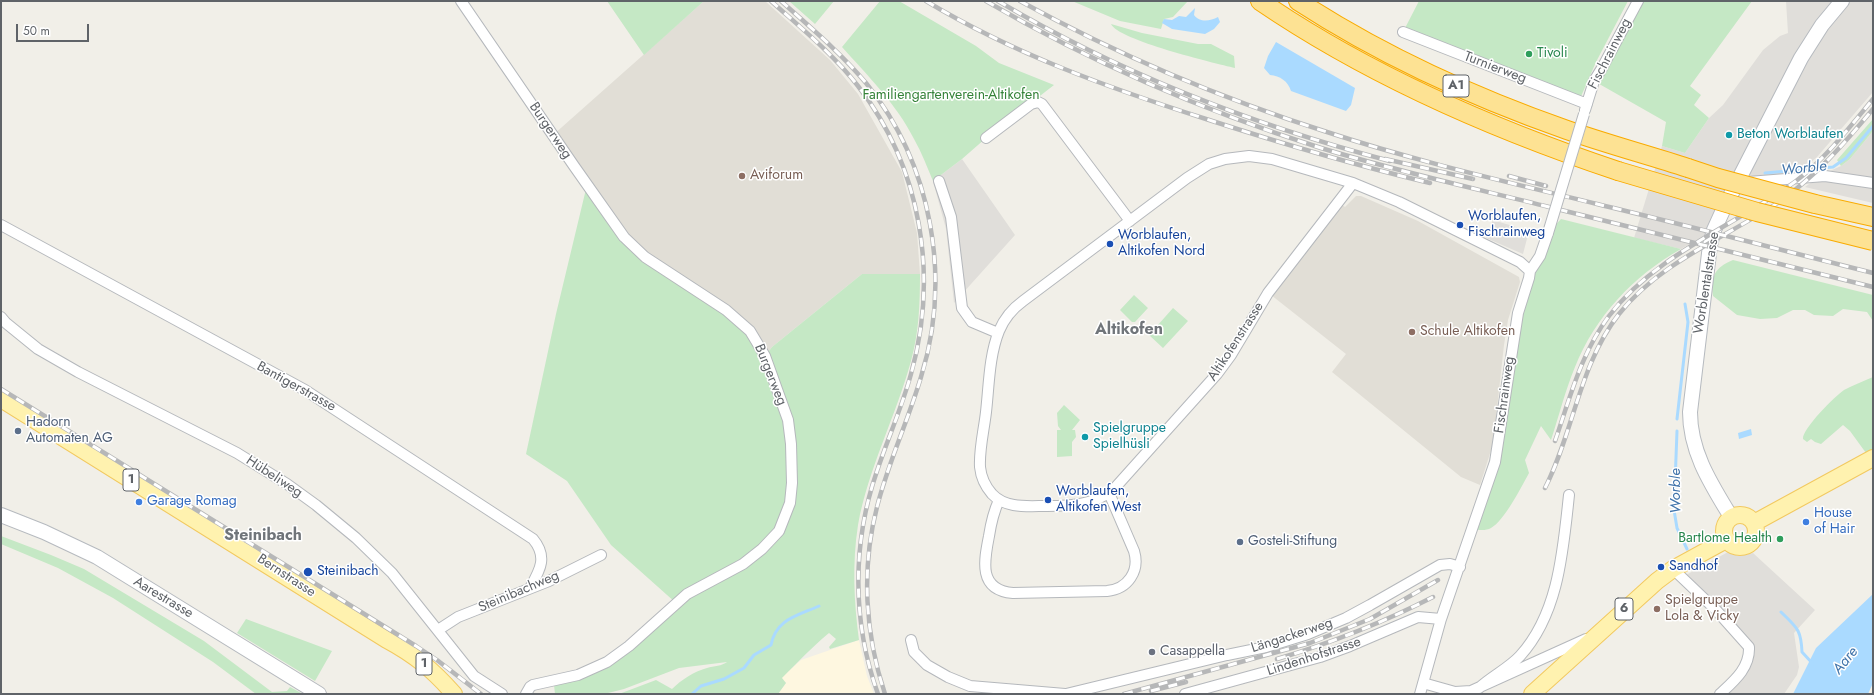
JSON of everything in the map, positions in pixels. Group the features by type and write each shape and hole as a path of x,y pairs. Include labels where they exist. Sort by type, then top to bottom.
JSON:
{"highway":[{"name":"A1","path":"1260,1 1342,52 1422,94 1506,131 1560,152 1618,171 1757,212 1873,241"},
{"name":"A1","path":"1298,1 1370,44 1450,84 1515,111 1625,149 1718,178 1873,217"}],"main road":[{"name":"Worblentalstrasse","path":"1731,517 1698,456 1692,436 1690,421 1710,245 1714,230 1735,185 1801,58 1822,25 1842,1"},
{"name":"Bernstrasse","path":"1,399 411,653 430,669 454,694"},
{"path":"1754,523 1873,458"},
{"name":"Aarestrasse","path":"1,515 44,532 97,558 319,694"},
{"path":"1736,515 1746,516 1754,523 1756,533 1755,538 1748,545 1738,547 1733,546 1726,540 1724,530 1727,520 1731,517 1736,515"},
{"name":"6","path":"1532,694 1642,593 1673,569 1726,540"},
{"name":"Bernstrasse","path":"388,640 439,694"}],"street":[{"name":"Burgerweg","path":"461,1 624,237 645,257 726,310 750,331 765,356 788,420 791,444 792,483 790,503 778,531 762,550 744,564 687,594 629,646 607,662 578,675 534,685 530,687 526,694"},
{"name":"Fischrainweg","path":"1420,694 1441,619 1495,462 1514,332 1530,271 1540,256 1548,233 1594,81 1638,1"},
{"name":"Turnierweg","path":"1403,32 1585,109"},
{"path":"986,138 1031,104 1038,102 1042,104 1130,221"},
{"path":"1109,493 1134,551 1136,561 1133,574 1128,582 1120,588 1107,591 1013,593 1003,592 995,587 987,577 984,561 993,515 999,500 985,484 980,466 993,352 998,333 1007,317 1016,306 1195,172 1209,164 1233,158 1256,157 1272,159 1353,183 1399,202 1460,234 1488,246 1520,262 1530,271"},
{"path":"1735,185 1756,180 1786,180 1825,176 1873,183"},
{"path":"940,181 951,218 962,308 972,322 998,333"},
{"name":"Altikofenstrasse","path":"999,500 1007,504 1020,506 1072,505 1093,501 1109,493 1122,481 1220,371 1268,293 1353,183"},
{"name":"Bantigerstrasse","path":"1,225 305,390 533,539 539,546 542,555 537,575 530,588"},
{"name":"Hübeliweg","path":"3,320 38,349 85,375 237,453 298,492 338,522 392,573 474,676 502,694"},
{"path":"1479,688 1519,657 1541,626 1556,583 1564,546 1569,495"},
{"name":"Steinibachweg","path":"438,630 458,618 549,581 601,555"},
{"name":"Längackerweg","path":"911,640 914,652 927,665 948,677 970,686 1065,694 1280,643 1308,634 1346,618 1440,565 1450,564 1460,567"},
{"path":"1673,569 1716,610 1749,647 1749,654 1744,668 1720,694"},
{"name":"Lindenhofstrasse","path":"1185,694 1320,657 1418,617 1441,619"},
{"path":"1423,683 1458,693 1479,688 1596,635"}],"shaded area":[{"name":"Aviforum","path":"704,1 765,1 830,60 858,94 902,172 917,233 920,274 862,274 772,347 765,356 645,257 553,135"},
{"path":"1786,1 1873,1 1873,92 1817,157 1788,182 1735,185 1714,230 1681,249 1634,238 1662,146 1685,153 1709,118 1723,105 1763,50 1780,36 1788,33"},
{"path":"1873,131 1873,203 1805,187 1821,175 1841,166 1850,159"},
{"path":"962,159 1015,235 954,303 946,229 933,181"},
{"name":"Schule Altikofen","path":"1356,196 1361,196 1418,221 1519,277 1520,282 1508,320 1504,345 1493,444 1480,485 1461,477 1332,372 1346,354 1271,295 1342,205 1345,207"},
{"path":"1493,220 1529,231 1523,254 1486,238"},
{"path":"1728,552 1738,556 1753,553 1815,610 1794,633 1799,667 1797,675 1784,694 1724,694 1740,670 1751,646 1687,579 1686,575"},
{"path":"859,640 867,676 874,694 778,694 786,683 781,678 801,660"}],"green space":[{"path":"607,1 704,1 644,55"},
{"path":"789,1 834,1 815,24"},
{"name":"Familiengartenverein-Altikofen","path":"880,1 899,1 976,46 999,63 1054,85 933,181 917,144 899,114 842,47"},
{"path":"1072,1 1188,1 1173,17 1164,19 1161,29 1120,21"},
{"name":"Tivoli","path":"1419,1 1628,1 1596,62 1579,101 1403,32"},
{"path":"1638,1 1752,1 1690,86 1701,95 1694,105 1709,118 1685,153 1662,146 1666,122 1594,81"},
{"path":"1111,24 1142,33 1198,44 1211,44 1234,56 1235,68 1148,44 1117,30"},
{"path":"1873,119 1873,131 1850,159 1841,166 1837,160"},
{"path":"586,189 622,238 737,322 765,356 772,347 862,274 920,274 920,296 914,350 905,382 868,483 858,525 854,583 859,640 830,649 829,647 836,639 829,633 782,678 786,683 778,694 619,694 656,680 672,689 684,679 702,669 727,662 679,668 624,689 604,694 555,694 554,685 580,678 682,602 771,540 676,603 611,545 567,481 526,454 556,314"},
{"path":"1561,219 1681,249 1663,260 1632,285 1618,299 1593,331 1575,367 1551,440 1541,426 1525,460 1529,473 1507,511 1491,528 1484,530 1473,529 1487,487 1514,332 1548,233"},
{"path":"1733,260 1873,295 1873,321 1867,312 1843,309 1833,316 1814,315 1805,310 1793,310 1777,318 1760,319 1737,315 1713,296 1713,278 1715,274 1722,266"},
{"path":"1134,295 1148,308 1135,322 1132,322 1120,310"},
{"path":"1173,308 1188,321 1163,348 1149,335"},
{"path":"1873,377 1873,449 1866,453 1850,431 1843,425 1821,444 1811,439 1807,442 1803,439 1804,434 1813,421 1840,393 1847,388"},
{"path":"1064,405 1080,420 1072,430 1075,430 1076,437 1072,442 1072,456 1057,457 1057,430 1061,430 1058,426 1057,413"},
{"path":"1,536 84,569 204,641 272,692 287,691 290,687 303,694 256,694 213,662 113,598 58,568 1,544"},
{"path":"246,619 332,651 315,681 237,633"}],"water":[{"path":"1195,8 1194,15 1196,18 1202,20 1212,20 1218,17 1220,22 1214,29 1205,34 1172,29 1162,23 1164,19 1172,20 1179,16 1186,17"},
{"path":"1276,42 1355,88 1351,105 1346,111 1291,91 1288,84 1283,80 1270,75 1264,68 1268,56"},
{"path":"1751,429 1752,435 1739,439 1738,433"},
{"name":"Aare","path":"1873,594 1873,683 1868,694 1793,694 1816,648"}],"waterway":[{"name":"Worble","path":"1765,173 1833,167 1846,158 1873,126"},
{"name":"Worble","path":"1677,419 1688,322 1685,304"},
{"name":"Worble","path":"1677,431 1674,510 1677,528 1687,549"},
{"name":"Steinibach","path":"692,694 701,686 724,679 744,668 754,655 771,645 774,636 783,624 795,616 819,606"},
{"name":"Worble","path":"1781,612 1797,629 1801,638 1802,652 1813,664"}],"railway":[{"path":"771,1 838,63 858,86 880,118 897,151 910,187 919,223 923,261 923,299 919,337 911,374 869,498 859,554 858,582 863,639 869,667 878,694"},
{"path":"781,1 846,61 866,83 889,115 907,149 921,186 930,223 935,262 935,301 930,339 916,393 892,458 877,507 869,554 867,578 869,625 878,671 885,694"},
{"path":"926,1 993,37 1098,82 1206,119 1289,145 1373,169 1430,183"},
{"path":"986,1 1067,45 1149,84 1277,134 1321,148 1435,179 1873,287"},
{"path":"998,1 1091,51 1188,94 1238,114 1288,131 1390,161"},
{"path":"1020,1 1057,21 1170,74 1248,105 1360,143 1461,171 1873,273"},
{"path":"1555,441 1571,392 1591,345 1609,316 1628,294 1649,275 1673,258 1773,197 1796,181 1827,153 1873,99"},
{"path":"1545,488 1555,466 1586,376 1606,334 1619,314 1635,296 1673,265 1758,215 1792,192 1829,159 1873,109"},
{"path":"1385,159 1473,179"},
{"path":"1509,176 1546,186"},
{"path":"1,389 416,646 437,660 481,694"},
{"path":"1124,694 1310,643 1370,619 1438,580"},
{"path":"1277,659 1356,632 1433,597"},
{"path":"1151,691 1186,682"}],"place":[{"name":"Tivoli","path":"1529,54"},
{"name":"Beton Worblaufen","path":"1729,135"},
{"name":"Aviforum","path":"742,176"},
{"name":"Worblaufen, Fischrainweg","path":"1460,225"},
{"name":"Worblaufen, Altikofen Nord","path":"1110,244"},
{"name":"Schule Altikofen","path":"1412,332"},
{"name":"Hadorn Automaten AG","path":"18,431"},
{"name":"Spielgruppe Spielhüsli","path":"1085,437"},
{"name":"Worblaufen, Altikofen West","path":"1048,500"},
{"name":"Garage Romag","path":"139,502"},
{"name":"House of Hair","path":"1806,522"},
{"name":"Bartlome Health","path":"1780,539"},
{"name":"Gosteli-Stiftung","path":"1240,542"},
{"name":"Sandhof","path":"1661,567"},
{"name":"Steinibach","path":"308,572"},
{"name":"Spielgruppe Lola & Vicky","path":"1657,609"},
{"name":"Casappella","path":"1152,652"}],"district":[{"name":"Altikofen","path":"1129,330"},
{"name":"Steinibach","path":"263,536"}]}
